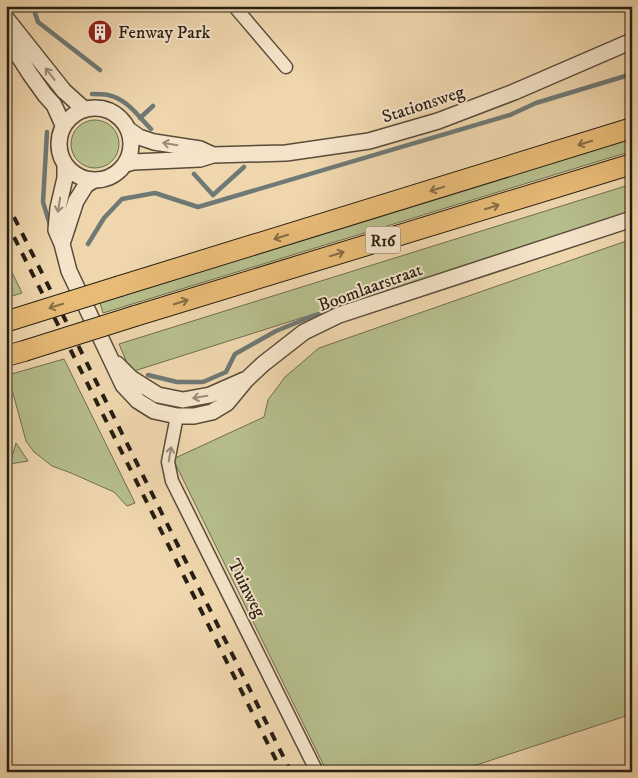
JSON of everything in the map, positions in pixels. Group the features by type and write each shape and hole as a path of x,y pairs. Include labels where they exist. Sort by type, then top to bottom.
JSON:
{"highway":[{"name":"R16","path":"6,322 632,128"},
{"name":"R16","path":"6,356 632,164"}],"street":[{"path":"234,6 286,67"},
{"path":"6,18 64,91 84,109 74,114 63,125 59,135 58,147 65,165 76,175 84,179 94,180"},
{"path":"6,29 12,46 30,74 54,105 63,125"},
{"name":"Stationsweg","path":"94,180 109,177 120,171 126,164 133,162 200,159 213,155 286,153 369,141 438,122 514,92 632,41"},
{"name":"Stationsweg","path":"84,109 92,107 108,110 120,117 129,130 139,137 154,142 200,149 213,155"},
{"path":"126,164 131,150 129,130"},
{"path":"65,165 65,178 58,208 56,230 69,271 111,358 131,378 158,395 183,400 210,395 246,380"},
{"path":"62,244 76,201 86,185 94,180"},
{"name":"Boomlaarstraat","path":"111,358 123,386 138,401 154,410 176,416 194,416 212,412 227,404 246,380 262,364 304,332 339,315 632,219"},
{"name":"Tuinweg","path":"176,416 168,462 172,481 318,772"}],"green space":[{"path":"90,120 100,120 112,127 119,139 119,149 112,161 100,168 90,168 82,164 75,157 71,149 71,139 75,131 82,124"},
{"path":"632,137 632,151 103,313 99,300"},
{"path":"632,184 632,213 131,372 119,344"},
{"path":"632,239 632,714 455,772 327,772 173,459 264,417 268,400 285,377 319,348"},
{"path":"6,260 22,293 6,298"},
{"path":"64,359 135,503 127,506 114,492 52,466 34,452 26,441 8,375"},
{"path":"16,443 28,461 10,464"}],"waterway":[{"path":"35,6 34,10 38,22 100,70"},
{"path":"88,244 104,218 122,199 155,193 198,207 510,115 536,103 632,74"},
{"path":"92,94 108,95 121,100 151,129"},
{"path":"140,118 153,106"},
{"path":"47,132 43,202 50,225"},
{"path":"213,195 244,167"},
{"path":"194,174 213,195"},
{"path":"148,375 177,382 203,382 226,372 235,354 276,331 336,309"}],"railway":[{"path":"6,201 291,772"},
{"path":"6,221 282,772"}],"place":[{"name":"Fenway Park","path":"100,32"}]}
